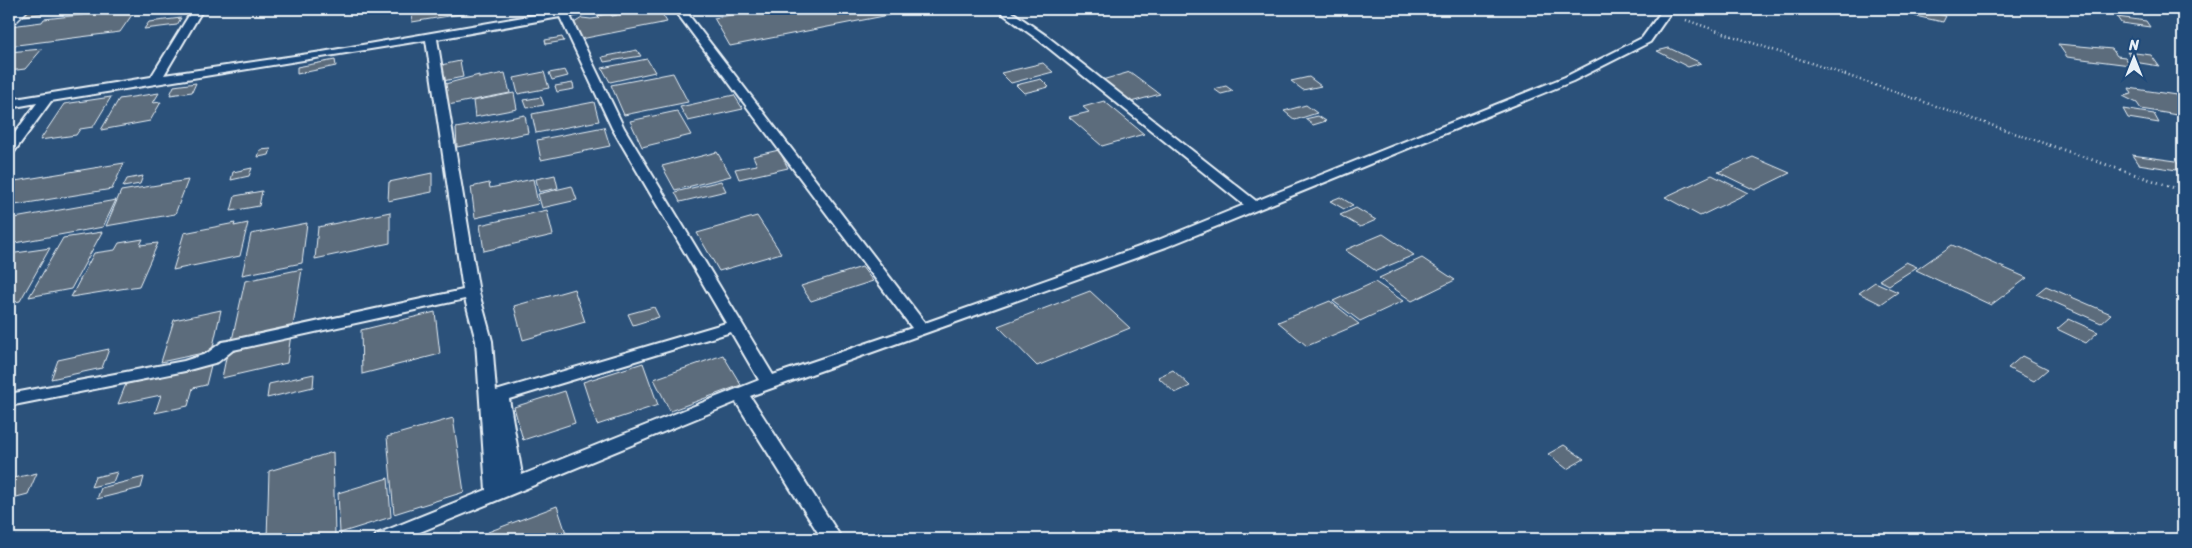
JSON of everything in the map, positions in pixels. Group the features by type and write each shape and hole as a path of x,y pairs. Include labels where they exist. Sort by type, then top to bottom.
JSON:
{"street":[{"path":"9,18 19,9"}],"lane":[{"path":"155,80 198,9"},
{"path":"9,104 155,80 322,56 589,9"},
{"path":"679,9 922,330"},
{"path":"1001,9 1044,39 1255,207"},
{"path":"384,539 769,382 922,330 1161,244 1569,80 1646,40 1663,10"},
{"path":"563,13 618,128 769,382"},
{"path":"431,37 471,293 484,341 496,493"},
{"path":"9,148 47,98"},
{"path":"9,400 185,366 212,358 228,346 471,293"},
{"path":"514,486 500,396 734,326"},
{"path":"740,394 832,539"}],"path":[{"path":"1663,10 2183,191"}],"building":[{"path":"30,9 78,9 23,16"},
{"path":"136,9 120,32 9,46 9,28 11,26 42,22 44,19"},
{"path":"411,9 492,9 412,22"},
{"path":"637,9 659,9 667,22 581,39 574,23 582,18 599,18 597,16 610,13 612,16 617,15 616,12 637,11"},
{"path":"764,9 884,9 889,15 730,46 714,18"},
{"path":"1919,10 1946,16 1943,22 1915,16"},
{"path":"2117,17 2146,21 2150,27 2121,23"},
{"path":"181,18 177,25 144,29 149,22"},
{"path":"562,37 564,41 546,44 545,40"},
{"path":"2058,44 2112,49 2117,56 2125,57 2130,65 2067,57"},
{"path":"1669,48 1701,63 1688,67 1657,51"},
{"path":"42,49 25,69 9,71 9,52"},
{"path":"637,50 641,56 604,62 602,57"},
{"path":"2127,52 2151,55 2159,66 2134,62"},
{"path":"647,59 655,72 610,82 602,68"},
{"path":"335,60 336,66 297,74 297,67"},
{"path":"460,61 463,77 443,81 441,65"},
{"path":"1043,63 1053,72 1011,83 1001,73"},
{"path":"565,70 568,76 552,80 549,73"},
{"path":"544,72 549,88 518,94 514,78"},
{"path":"1130,72 1160,94 1131,102 1102,80"},
{"path":"505,73 510,93 448,105 445,84 479,75 479,78"},
{"path":"673,73 688,102 624,115 611,85"},
{"path":"1309,77 1321,86 1303,90 1291,81"},
{"path":"1041,79 1049,87 1024,93 1016,85"},
{"path":"196,83 192,92 170,95 174,86"},
{"path":"573,83 574,89 557,92 555,86"},
{"path":"1226,86 1233,91 1221,94 1214,89"},
{"path":"2129,88 2183,96 2183,116 2141,109 2137,103 2123,96 2132,94"},
{"path":"159,93 153,103 161,102 150,121 101,130 119,99"},
{"path":"514,93 517,109 475,117 473,101"},
{"path":"734,95 743,109 688,121 680,107"},
{"path":"111,97 93,127 80,129 76,135 40,140 64,104"},
{"path":"541,97 544,105 527,108 524,100"},
{"path":"1104,101 1144,134 1102,146 1069,117 1089,112 1083,107"},
{"path":"594,102 599,121 536,133 532,114"},
{"path":"1306,105 1317,113 1295,120 1284,111"},
{"path":"2123,109 2154,114 2159,123 2128,118"},
{"path":"677,111 691,135 642,147 630,121"},
{"path":"525,115 528,133 457,147 456,128"},
{"path":"1318,116 1326,121 1313,125 1305,119"},
{"path":"604,127 610,146 541,160 537,140"},
{"path":"271,149 269,155 258,157 260,150"},
{"path":"779,150 788,168 739,179 735,169 757,165 753,156"},
{"path":"717,152 731,176 675,190 662,166"},
{"path":"2132,155 2176,161 2183,171 2138,164"},
{"path":"1753,157 1790,173 1755,190 1718,172"},
{"path":"124,163 112,189 9,206 9,182"},
{"path":"252,168 249,176 231,180 233,172"},
{"path":"432,173 432,192 388,201 389,182"},
{"path":"555,175 558,188 539,192 536,179"},
{"path":"1712,175 1748,193 1700,216 1665,197"},
{"path":"143,176 140,184 123,187 127,179"},
{"path":"533,179 538,204 475,218 471,187 489,183 490,188"},
{"path":"188,180 175,214 106,226 121,191"},
{"path":"721,181 726,191 680,202 675,192"},
{"path":"572,186 577,200 542,208 538,194"},
{"path":"262,191 259,206 231,211 235,196"},
{"path":"1340,197 1353,205 1344,209 1330,201"},
{"path":"116,200 103,227 9,244 9,219"},
{"path":"1356,208 1376,220 1360,227 1340,215"},
{"path":"547,210 553,235 484,251 480,225"},
{"path":"390,212 390,243 315,259 318,227"},
{"path":"757,216 781,253 719,271 697,233"},
{"path":"235,223 234,226 248,223 240,256 173,270 184,233"},
{"path":"307,223 302,263 242,275 251,234"},
{"path":"102,232 71,289 29,297 63,238"},
{"path":"1383,234 1414,255 1376,271 1345,250"},
{"path":"143,239 140,245 158,243 139,286 71,297 94,253 115,250 119,243"},
{"path":"1952,245 2027,278 1991,305 1916,270"},
{"path":"50,248 20,301 9,303 9,254"},
{"path":"1422,258 1455,280 1412,301 1379,278"},
{"path":"1906,262 1917,267 1889,285 1879,280"},
{"path":"862,267 873,281 811,301 801,286"},
{"path":"302,269 293,326 232,340 245,281"},
{"path":"1375,282 1403,301 1360,321 1333,301"},
{"path":"1875,282 1898,292 1881,304 1859,293"},
{"path":"2046,286 2111,314 2101,323 2036,294"},
{"path":"574,289 585,322 523,340 514,306"},
{"path":"1090,291 1130,328 1037,366 998,326"},
{"path":"1330,301 1359,324 1307,346 1278,322"},
{"path":"654,307 659,317 633,325 628,314"},
{"path":"221,310 212,351 161,362 174,320"},
{"path":"435,312 440,354 362,374 361,330"},
{"path":"2069,319 2098,332 2086,343 2057,329"},
{"path":"291,334 287,363 222,378 228,348"},
{"path":"109,349 102,368 51,379 58,360"},
{"path":"723,355 741,385 670,411 654,379"},
{"path":"2022,356 2048,369 2034,381 2008,368"},
{"path":"643,363 658,405 597,425 583,382"},
{"path":"211,365 206,385 193,388 188,406 155,413 161,395 118,404 126,384"},
{"path":"1173,370 1190,386 1175,393 1158,377"},
{"path":"314,374 313,387 267,398 269,384"},
{"path":"565,391 575,423 523,440 514,407"},
{"path":"453,418 464,492 394,514 387,437"},
{"path":"1564,445 1584,459 1567,469 1548,454"},
{"path":"333,452 335,536 326,539 267,539 269,471"},
{"path":"117,472 113,482 91,487 95,477"},
{"path":"37,473 28,494 9,499 9,479"},
{"path":"144,477 141,488 97,499 101,488"},
{"path":"388,478 391,517 340,533 338,493"},
{"path":"557,506 568,539 490,539 488,532"}]}
